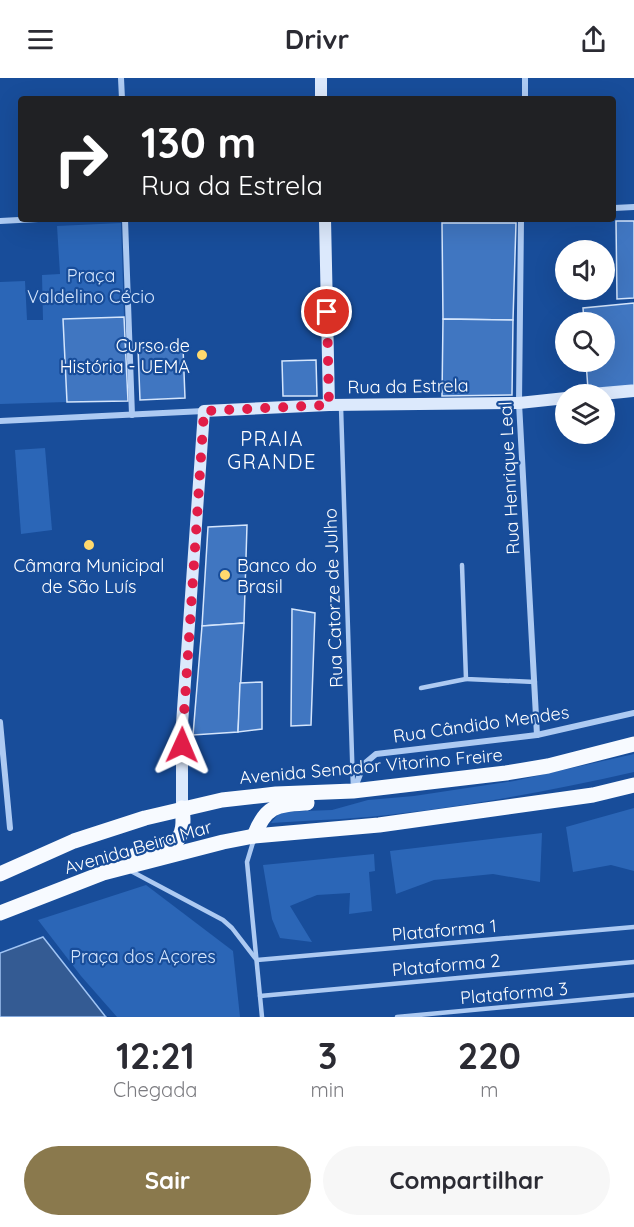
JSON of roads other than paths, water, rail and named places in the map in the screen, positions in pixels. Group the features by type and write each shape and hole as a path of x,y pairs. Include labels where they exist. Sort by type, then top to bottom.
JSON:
{"main road":[{"name":"Avenida Senador Vitorino Freire","path":"182,808 222,800 276,794 361,790 506,773 548,766 634,744"},
{"path":"254,836 379,825 582,797 634,785"},
{"path":"254,836 263,818 273,807 283,804 331,801 361,790"},
{"path":"103,873 124,858 174,844 182,832 182,808"},
{"name":"Avenida Beira Mar","path":"0,874 84,838 182,808"},
{"name":"Avenida Beira Mar","path":"0,914 103,873 254,836"},
{"path":"0,881 32,866 55,849"}],"street":[{"path":"121,78 122,96"},
{"path":"321,78 321,96"},
{"path":"525,78 525,96"},
{"path":"616,208 634,207"},
{"path":"0,221 18,220"},
{"path":"125,222 132,415"},
{"path":"325,222 335,405"},
{"name":"Rua Henrique Leal","path":"521,222 519,403 537,735"},
{"path":"615,393 634,391"},
{"name":"Rua da Estrela","path":"0,421 335,405 519,403 555,399"},
{"path":"182,808 182,724 204,411"},
{"name":"Rua Cândido Mendes","path":"361,790 364,764 376,754 537,735 634,713"},
{"path":"0,722 10,828"}],"lane":[{"name":"Rua Catorze de Julho","path":"335,405 361,790"},
{"path":"462,565 466,679"},
{"path":"421,688 466,679 535,682"},
{"path":"254,836 247,862 262,1017"},
{"path":"125,868 223,920 257,960"},
{"name":"Plataforma 1","path":"257,960 634,927"},
{"name":"Plataforma 2","path":"260,996 634,962"},
{"name":"Plataforma 3","path":"397,1017 634,995"}],"place":[{"name":"Curso de História - UEMA","path":"202,355"},
{"name":"Câmara Municipal de São Luís","path":"89,545"},
{"name":"Banco do Brasil","path":"225,575"}],"district":[{"name":"PRAIA GRANDE","path":"272,450"}],"park label":[{"name":"Praça Valdelino Cécio","path":"91,285"},
{"name":"Praça dos Açores","path":"143,956"}]}
